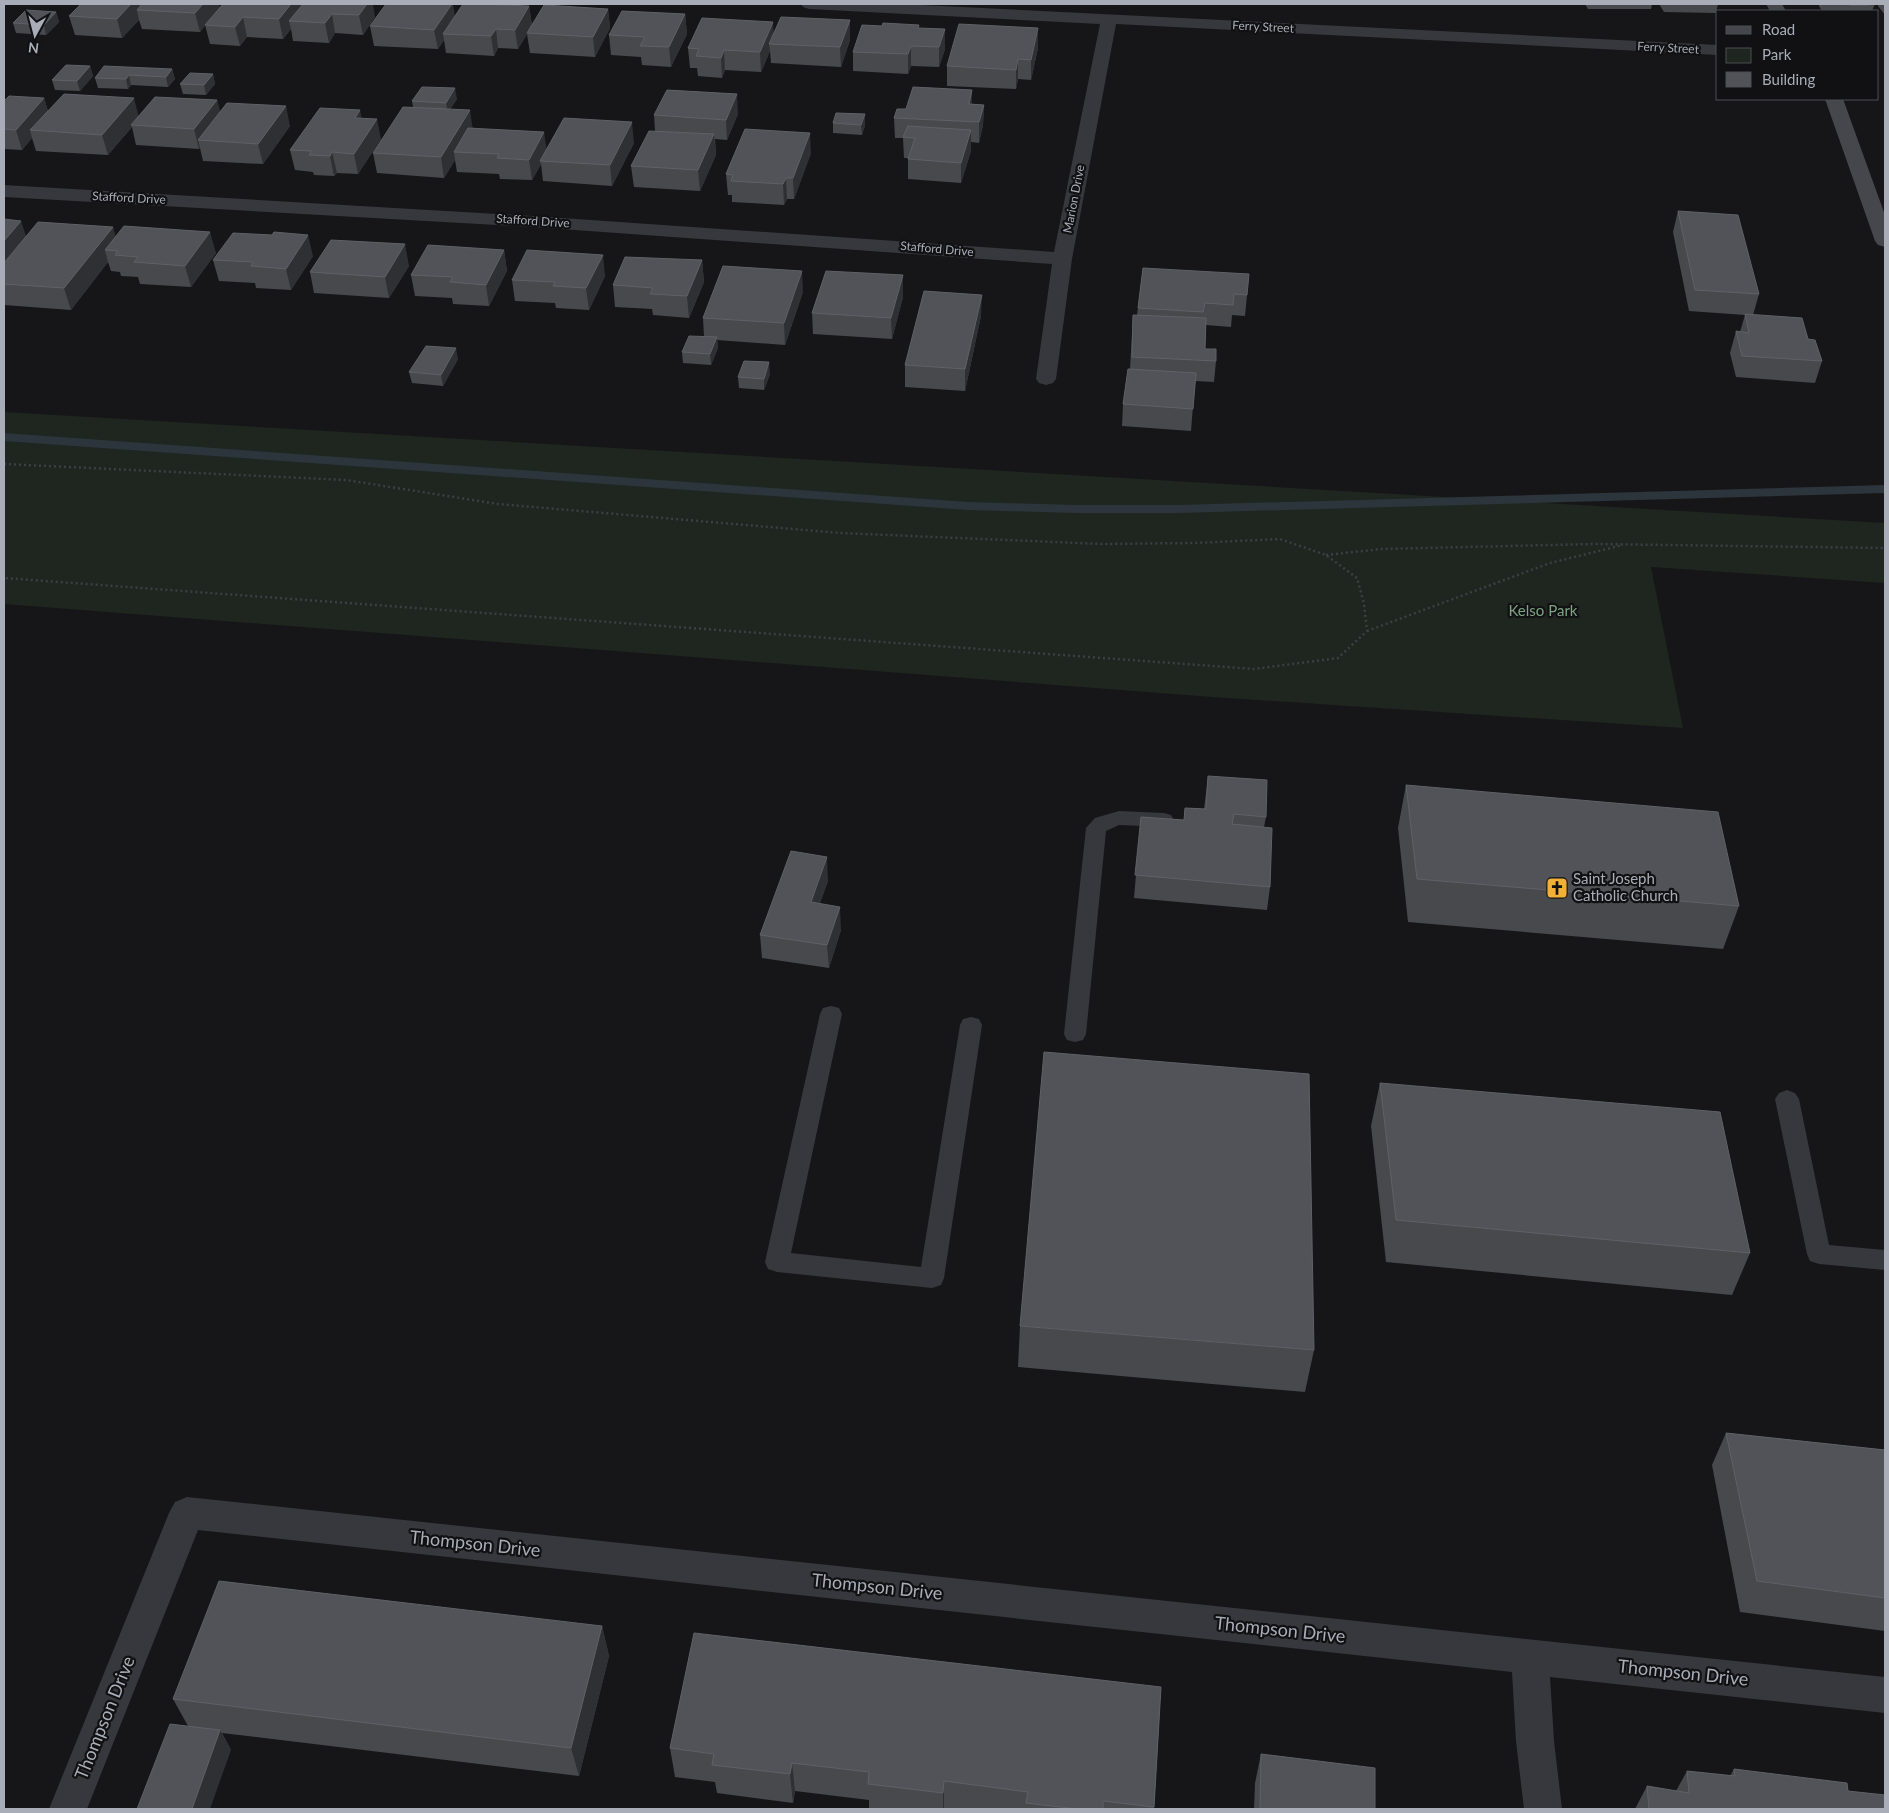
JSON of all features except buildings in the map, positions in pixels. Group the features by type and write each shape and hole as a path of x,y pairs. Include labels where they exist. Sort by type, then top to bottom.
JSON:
{"street":[{"name":"Ferry Street","path":"809,4 1109,19 1268,19 1716,50"},
{"name":"Marion Drive","path":"1046,379 1062,259 1109,19"},
{"path":"1834,100 1885,240"},
{"name":"Stafford Drive","path":"4,191 448,215 806,238 1062,259"},
{"name":"Thompson Drive","path":"68,1809 187,1513 1885,1695"},
{"path":"1530,1657 1543,1809"}],"lane":[{"path":"1075,1034 1096,828 1102,821 1125,818 1164,820"},
{"path":"831,1014 777,1262 932,1278 971,1025"},
{"path":"1787,1099 1819,1254 1885,1260"}],"path":[{"path":"4,464 346,480 498,504 840,533 1102,544 1194,543 1280,539 1326,555 1357,578 1364,604 1367,631"},
{"path":"1326,555 1391,548 1628,544 1885,548"},
{"path":"4,578 1254,669 1338,658 1367,631 1550,562 1628,544"}],"green space":[{"name":"Kelso Park","path":"4,412 1885,523 1885,583 1651,567 1683,728 1212,697 4,604"}],"waterway":[{"path":"4,437 968,506 1076,509 1179,509 1885,489"}],"place":[{"name":"Saint Joseph Catholic Church","path":"1557,888"}]}
